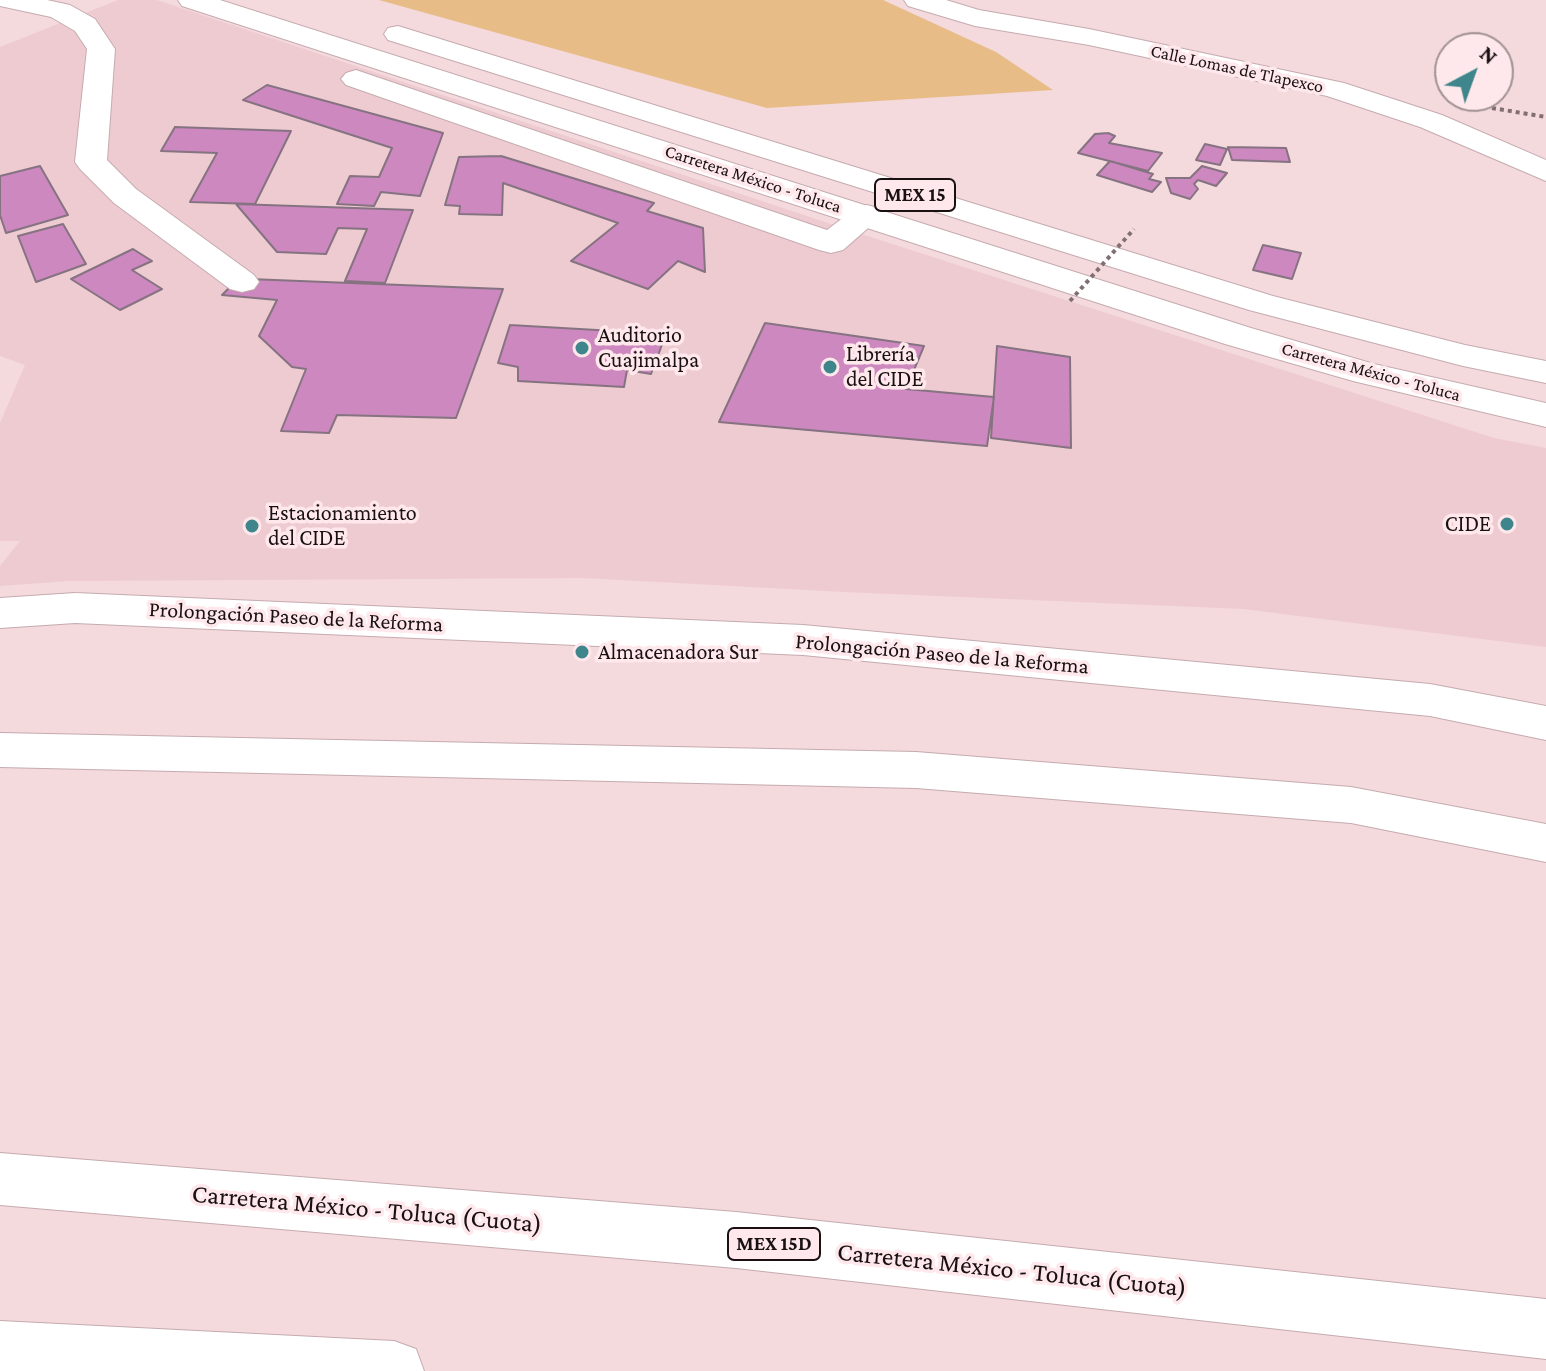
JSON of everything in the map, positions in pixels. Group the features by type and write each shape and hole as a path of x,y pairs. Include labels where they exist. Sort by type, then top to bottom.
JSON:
{"main road":[{"path":"9,0 60,11 85,25 101,49 91,162 125,196 242,282"},
{"name":"Carretera México - Toluca","path":"192,0 1280,348 1366,373 1546,415"},
{"name":"Calle Lomas de Tlapexco","path":"918,0 975,18 1089,37 1334,89 1431,121 1546,172"},
{"name":"Carretera México - Toluca","path":"366,24 1261,303 1463,355 1546,372"},
{"path":"356,79 831,243 867,215"},
{"name":"Prolongación Paseo de la Reforma","path":"0,613 75,608 803,640 1430,700 1546,723"},
{"path":"0,750 916,770 1351,805 1546,843"},
{"name":"Carretera México - Toluca (Cuota)","path":"0,1179 736,1240 1546,1329"},
{"path":"0,1351 394,1371"}],"path":[{"path":"1070,301 1134,229"}],"shaded area":[{"path":"118,0 157,0 849,230 1494,438 1546,448 1546,647 1243,609 583,578 69,581 0,586 0,566 20,541 0,541 0,423 25,365 0,356 0,47"},
{"path":"379,0 883,0 996,52 1053,90 767,108"}],"building":[{"path":"267,85 443,133 420,196 381,192 374,206 337,204 350,176 379,177 392,148 243,100"},
{"path":"175,127 291,131 255,204 190,202 217,153 161,151"},
{"path":"1095,134 1115,136 1109,143 1162,153 1148,171 1078,153"},
{"path":"1205,144 1227,149 1220,165 1196,160"},
{"path":"1228,147 1286,148 1290,162 1232,160"},
{"path":"501,156 654,203 647,211 703,228 705,272 678,261 648,289 571,261 618,223 503,183 502,215 459,214 460,206 445,205 459,157"},
{"path":"1110,161 1153,174 1149,179 1161,182 1152,192 1097,175"},
{"path":"40,166 68,215 6,233 0,215 0,176"},
{"path":"1202,166 1227,173 1216,186 1198,180 1194,184 1198,189 1190,199 1171,193 1166,178 1190,178"},
{"path":"236,204 413,210 385,283 345,281 367,229 338,228 326,254 277,252"},
{"path":"63,224 86,264 36,282 18,236"},
{"path":"1263,245 1301,253 1292,279 1253,270"},
{"path":"133,249 152,261 132,270 162,289 120,310 71,279"},
{"path":"249,279 503,289 456,418 337,415 329,433 281,431 306,369 292,367 259,336 277,300 222,295 231,286"},
{"name":"Librería del CIDE","path":"765,323 924,346 906,389 994,397 987,446 719,422"},
{"name":"Auditorio Cuajimalpa","path":"510,325 666,334 651,374 627,370 624,387 518,381 518,367 498,363"},
{"path":"997,346 1070,357 1071,448 991,438"}],"place":[{"name":"Auditorio Cuajimalpa","path":"582,348"},
{"name":"Librería del CIDE","path":"830,367"},
{"name":"CIDE","path":"1507,524"},
{"name":"Estacionamiento del CIDE","path":"252,526"},
{"name":"Almacenadora Sur","path":"582,652"}]}
